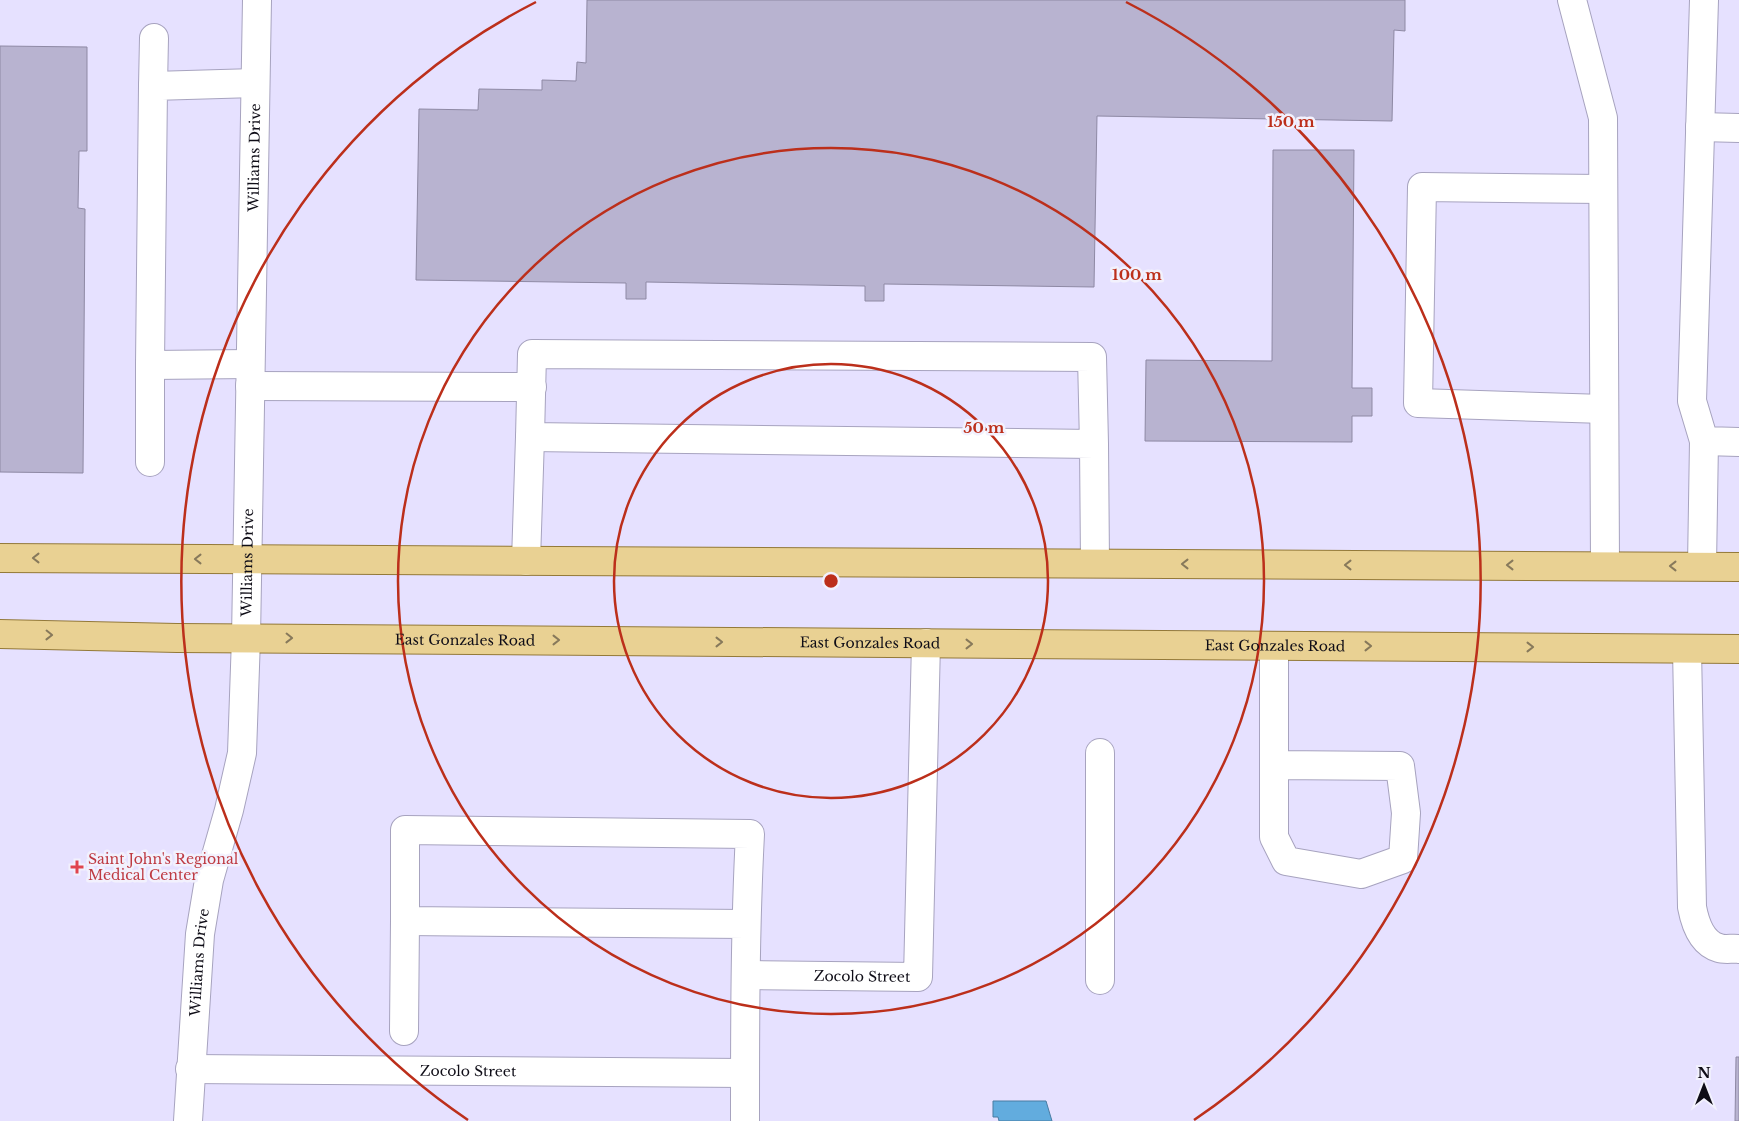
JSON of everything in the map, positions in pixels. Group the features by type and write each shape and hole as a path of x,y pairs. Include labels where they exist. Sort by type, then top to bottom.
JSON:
{"main road":[{"path":"0,558 1739,566"},
{"name":"East Gonzales Road","path":"0,634 246,638 1739,649"}],"street":[{"name":"Williams Drive","path":"188,1121 200,934 209,880 229,810 242,753 246,638 257,0"},
{"path":"1572,0 1602,118 1605,566"},
{"path":"1702,566 1704,441 1692,401 1704,0"},
{"path":"150,462 152,86 154,38"},
{"path":"152,86 255,83"},
{"path":"1700,127 1739,128"},
{"path":"1602,189 1422,187 1418,403 1604,409"},
{"path":"526,561 532,354 1092,357 1095,564"},
{"path":"150,365 250,375 532,388"},
{"path":"530,437 1094,444"},
{"path":"1704,441 1739,442"},
{"name":"Zocolo Street","path":"747,975 918,978 926,643"},
{"path":"1274,646 1274,765 1274,837 1286,861 1361,874 1403,859 1406,812 1400,766 1274,765"},
{"path":"1687,649 1692,907 1695,924 1704,938 1718,948 1739,948"},
{"path":"1100,753 1100,980"},
{"path":"404,1031 405,830 750,834 745,924 747,975 745,1121"},
{"path":"405,921 745,924"},
{"name":"Zocolo Street","path":"190,1069 745,1073"}],"water":[{"path":"993,1101 1046,1101 1052,1121 999,1121 998,1117 993,1117"}],"building":[{"path":"587,0 1405,0 1405,31 1394,30 1392,121 1097,116 1094,287 884,284 884,301 865,301 865,286 646,282 646,299 626,299 626,283 416,280 419,109 478,110 479,89 542,90 542,80 576,81 577,62 586,63"},
{"path":"0,46 87,47 87,151 79,151 78,208 85,209 83,473 0,472"},
{"path":"1273,150 1354,150 1352,388 1372,388 1372,416 1352,416 1352,442 1145,441 1146,360 1272,361"},
{"path":"1736,1057 1739,1057 1739,1121 1735,1121"}],"place":[{"name":"Saint John's Regional Medical Center","path":"77,867"}]}
